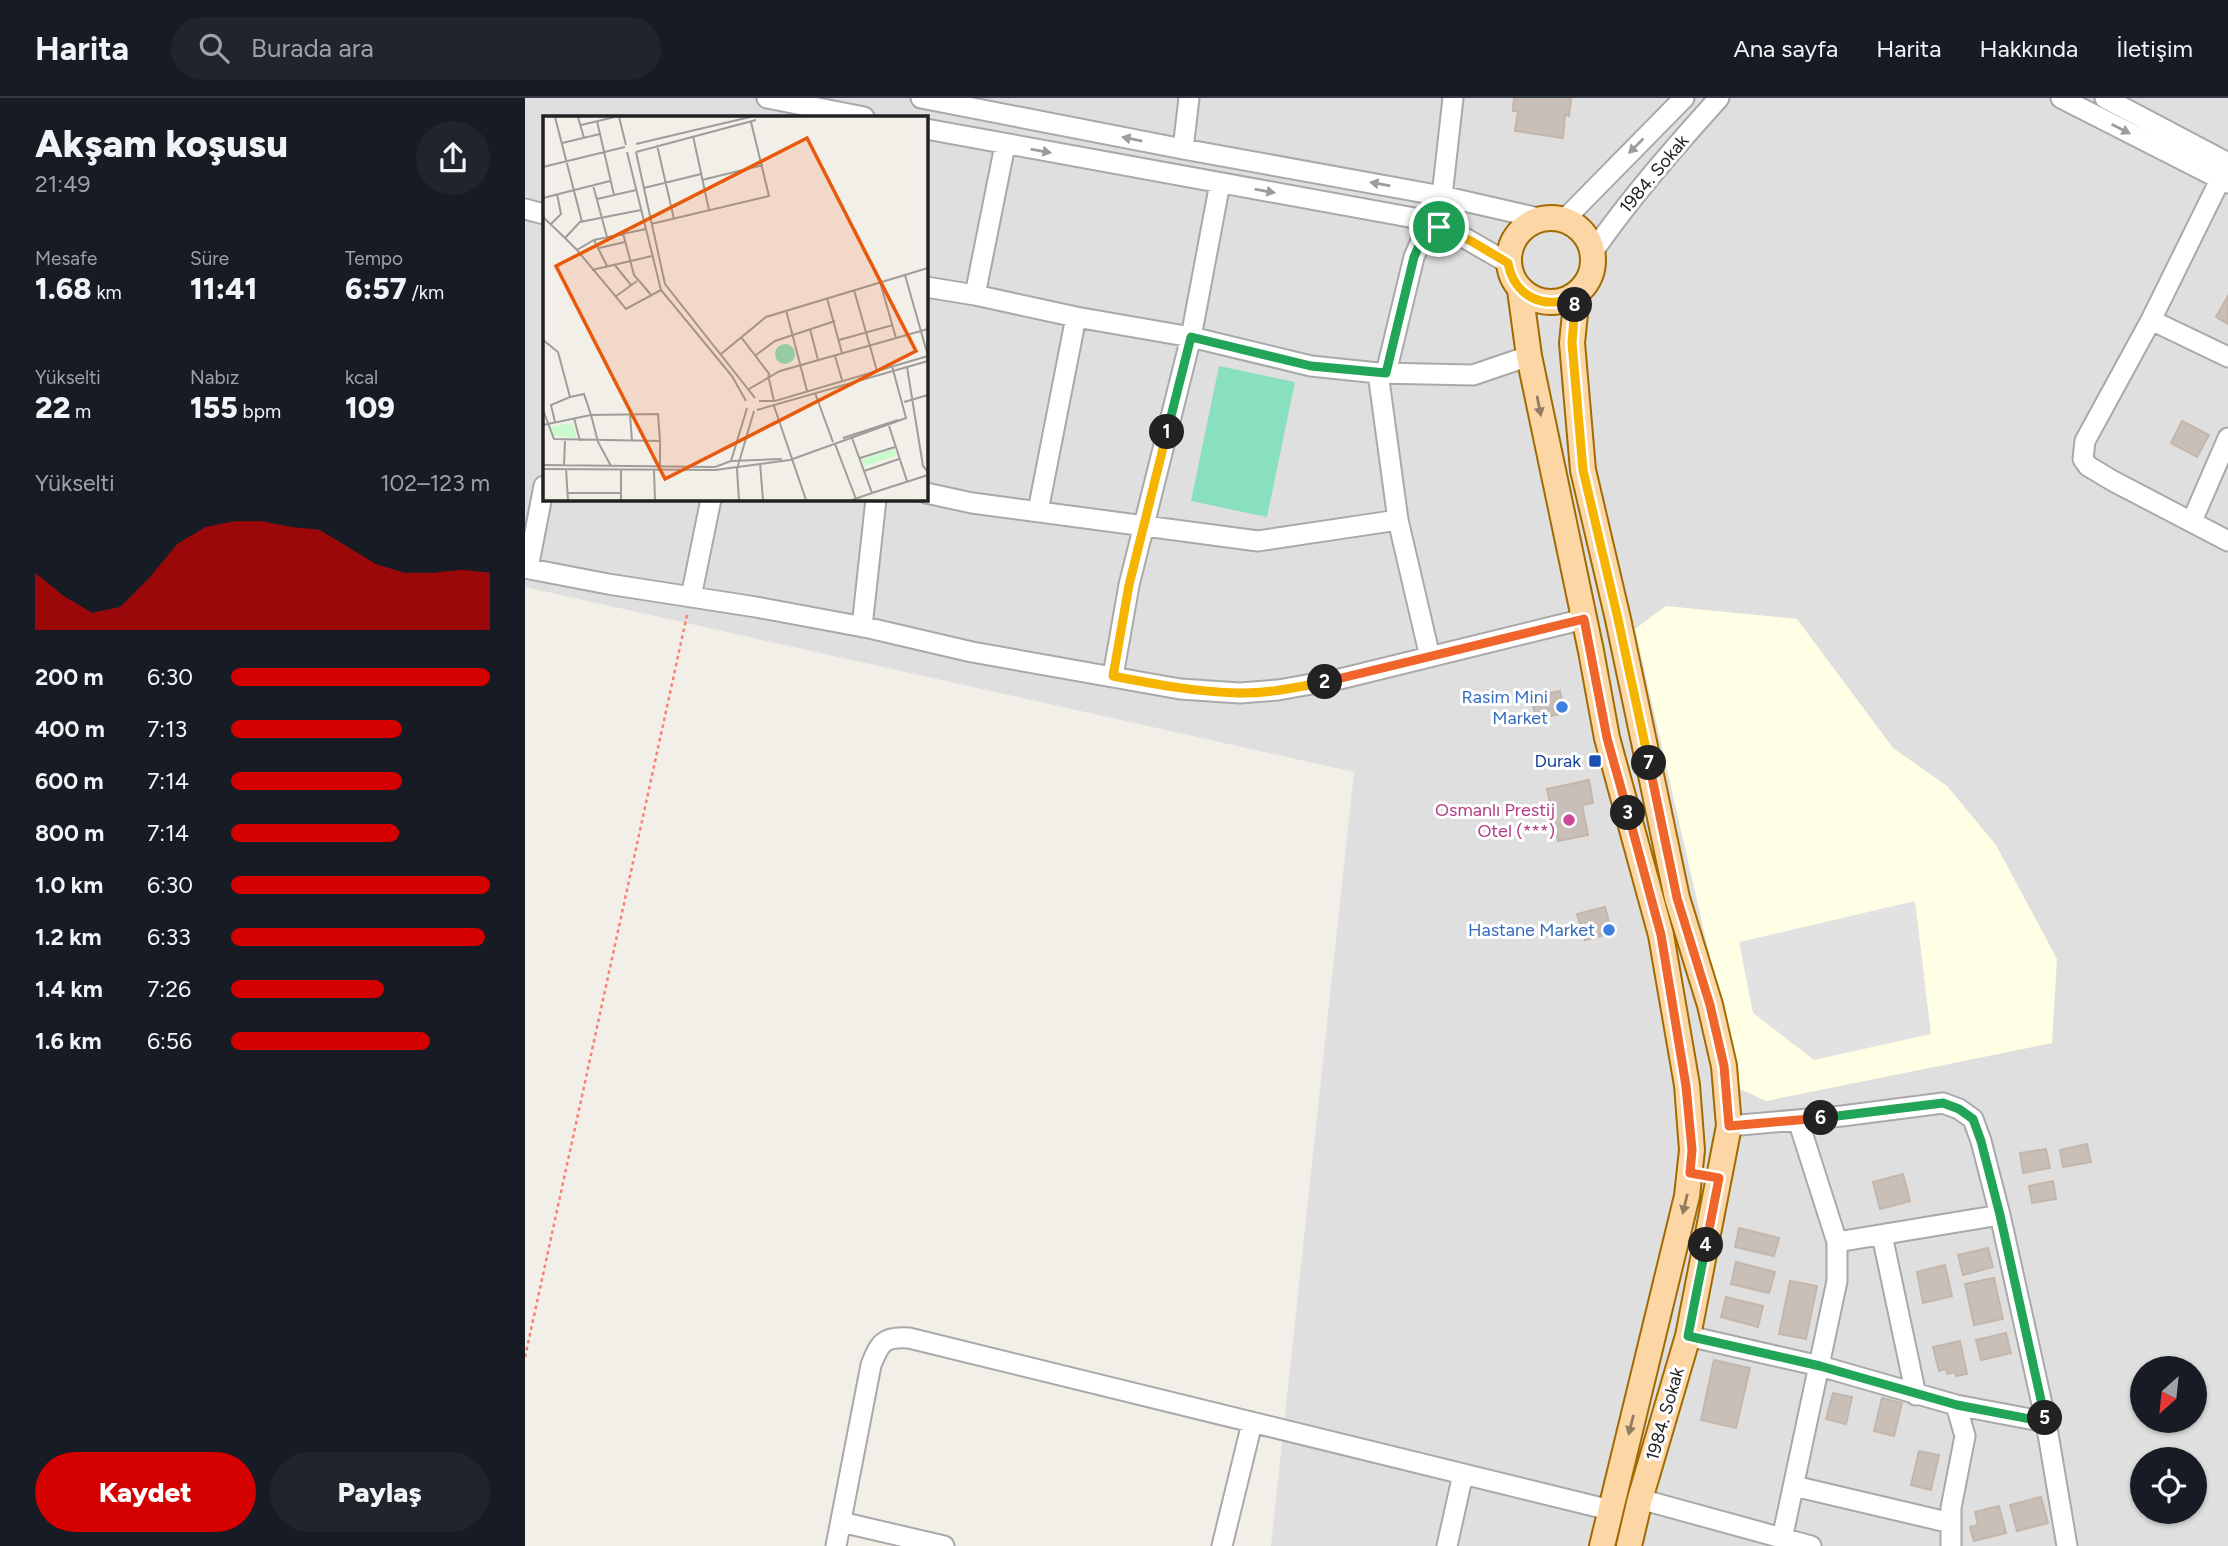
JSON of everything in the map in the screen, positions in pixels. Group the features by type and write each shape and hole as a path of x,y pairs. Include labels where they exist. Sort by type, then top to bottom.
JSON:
{"main road":[{"path":"1520,290 1538,301 1548,303 1568,299 1577,294 1590,278 1593,268 1593,253 1581,231 1553,219 1524,227 1517,234 1508,263 1510,273 1520,290 1529,356 1607,738 1661,935 1686,1086 1692,1150 1687,1196 1602,1546"},
{"name":"1984. Sokak","path":"1577,294 1572,343 1583,470 1618,619 1677,898 1710,1005 1724,1066 1729,1126 1688,1336 1640,1499 1629,1546"},
{"path":"1690,1173 1719,1178"}],"street":[{"path":"767,98 792,106 857,116"},
{"path":"921,98 1183,149 1442,195 1553,219 1684,98"},
{"path":"1183,149 1189,98"},
{"path":"1442,195 1453,98"},
{"name":"1984. Sokak","path":"1593,253 1613,223 1663,161 1719,98"},
{"path":"2060,98 2225,175"},
{"path":"2105,98 2225,175"},
{"path":"927,129 1420,219 1463,237 1508,263"},
{"path":"975,295 1005,145"},
{"path":"2225,175 2085,441 2083,460 2113,481 2228,541"},
{"path":"1113,676 1129,585 1191,337 1220,183"},
{"path":"525,209 543,214"},
{"path":"1429,223 1414,257 1382,373 1398,520 1430,657"},
{"path":"927,292 975,295 1076,317 1191,337 1311,366 1382,373 1473,375 1529,356"},
{"path":"1038,511 1076,317"},
{"path":"2151,320 2228,356"},
{"path":"2192,521 2228,438"},
{"path":"543,491 527,568 862,627 972,652 1180,689 1240,694 1279,690 1340,679 1584,619"},
{"path":"927,493 972,503 1258,541 1398,520"},
{"path":"691,597 711,500"},
{"path":"862,627 876,500"},
{"path":"1729,1126 1943,1103 1959,1109 1973,1119 2000,1215 2046,1422 2067,1546"},
{"path":"1782,1539 1837,1281 1837,1242 1798,1120"},
{"path":"1837,1242 2000,1215"},
{"path":"1882,1235 1916,1395"},
{"path":"1688,1336 1820,1366 1957,1405 2046,1422"},
{"path":"836,1546 871,1366 878,1349 892,1337 909,1338 1610,1510"},
{"path":"1951,1546 1951,1508 1965,1436 1957,1405"},
{"path":"1222,1546 1252,1423"},
{"path":"1447,1546 1464,1474"},
{"path":"1794,1486 1951,1523"},
{"path":"1640,1499 1811,1546"},
{"path":"841,1522 944,1546"}],"path":[{"path":"525,1357 691,597"}],"shaded area":[{"path":"525,98 2228,98 2228,1546 1271,1546 1354,772 525,587"},
{"path":"1666,606 1797,619 1893,748 1947,786 1996,845 2057,959 2052,1043 1766,1101 1740,1089 1635,629"},
{"path":"1915,901 1931,1034 1814,1060 1753,1013 1739,942"}],"green space":[{"path":"1219,366 1295,382 1267,517 1191,501"}],"building":[{"path":"1514,98 1571,98 1569,116 1565,115 1563,138 1515,131 1518,111 1513,111"},
{"path":"2228,296 2228,324 2216,317"},
{"path":"2182,421 2209,435 2197,457 2171,443"},
{"path":"1560,691 1565,713 1536,719 1531,697"},
{"name":"Osmanlı Prestij Otel (***)","path":"1589,780 1593,803 1582,805 1588,835 1558,841 1547,789"},
{"path":"1605,907 1612,933 1585,940 1577,914"},
{"path":"2087,1144 2091,1162 2063,1167 2060,1150"},
{"path":"2046,1149 2050,1168 2023,1173 2020,1153"},
{"path":"1903,1174 1910,1201 1880,1209 1873,1182"},
{"path":"2053,1181 2056,1199 2032,1203 2029,1186"},
{"path":"1739,1228 1779,1238 1774,1256 1735,1247"},
{"path":"1988,1248 1993,1267 1963,1275 1958,1255"},
{"path":"1736,1262 1775,1272 1769,1293 1731,1284"},
{"path":"1945,1265 1952,1296 1923,1303 1917,1272"},
{"path":"1994,1278 2003,1319 1974,1325 1965,1284"},
{"path":"1790,1281 1817,1286 1806,1339 1779,1334"},
{"path":"1726,1297 1763,1306 1758,1327 1721,1317"},
{"path":"2006,1333 2011,1353 1981,1360 1976,1340"},
{"path":"1960,1341 1967,1374 1956,1376 1955,1372 1947,1374 1946,1369 1939,1371 1933,1347"},
{"path":"1714,1360 1750,1368 1736,1428 1701,1420"},
{"path":"1833,1393 1852,1397 1846,1424 1826,1419"},
{"path":"1882,1398 1902,1403 1894,1436 1874,1431"},
{"path":"1919,1451 1939,1455 1931,1490 1911,1485"},
{"path":"2041,1497 2048,1523 2017,1531 2010,1505"},
{"path":"1999,1506 2006,1533 1974,1541 1970,1527 1978,1525 1975,1512"}],"place":[{"name":"Rasim Mini Market","path":"1562,707"},
{"name":"Durak","path":"1595,761"},
{"name":"Osmanlı Prestij Otel (***)","path":"1569,820"},
{"name":"Hastane Market","path":"1609,930"}],"route":[{"path":"1429,223 1439,227 1456,233 1508,263 1514,282 1528,297 1548,303 1568,299 1577,294 1572,343 1583,470 1618,619 1677,898 1710,1005 1724,1066 1729,1126 1842,1116 1943,1103 1959,1109 1973,1119 2000,1215 2046,1422 1957,1405 1820,1366 1688,1336 1719,1178 1690,1173 1692,1150 1686,1086 1661,935 1607,738 1584,619 1340,679 1279,690 1240,694 1180,689 1113,676 1129,585 1191,337 1311,366 1386,373 1414,257 1429,223"}]}
